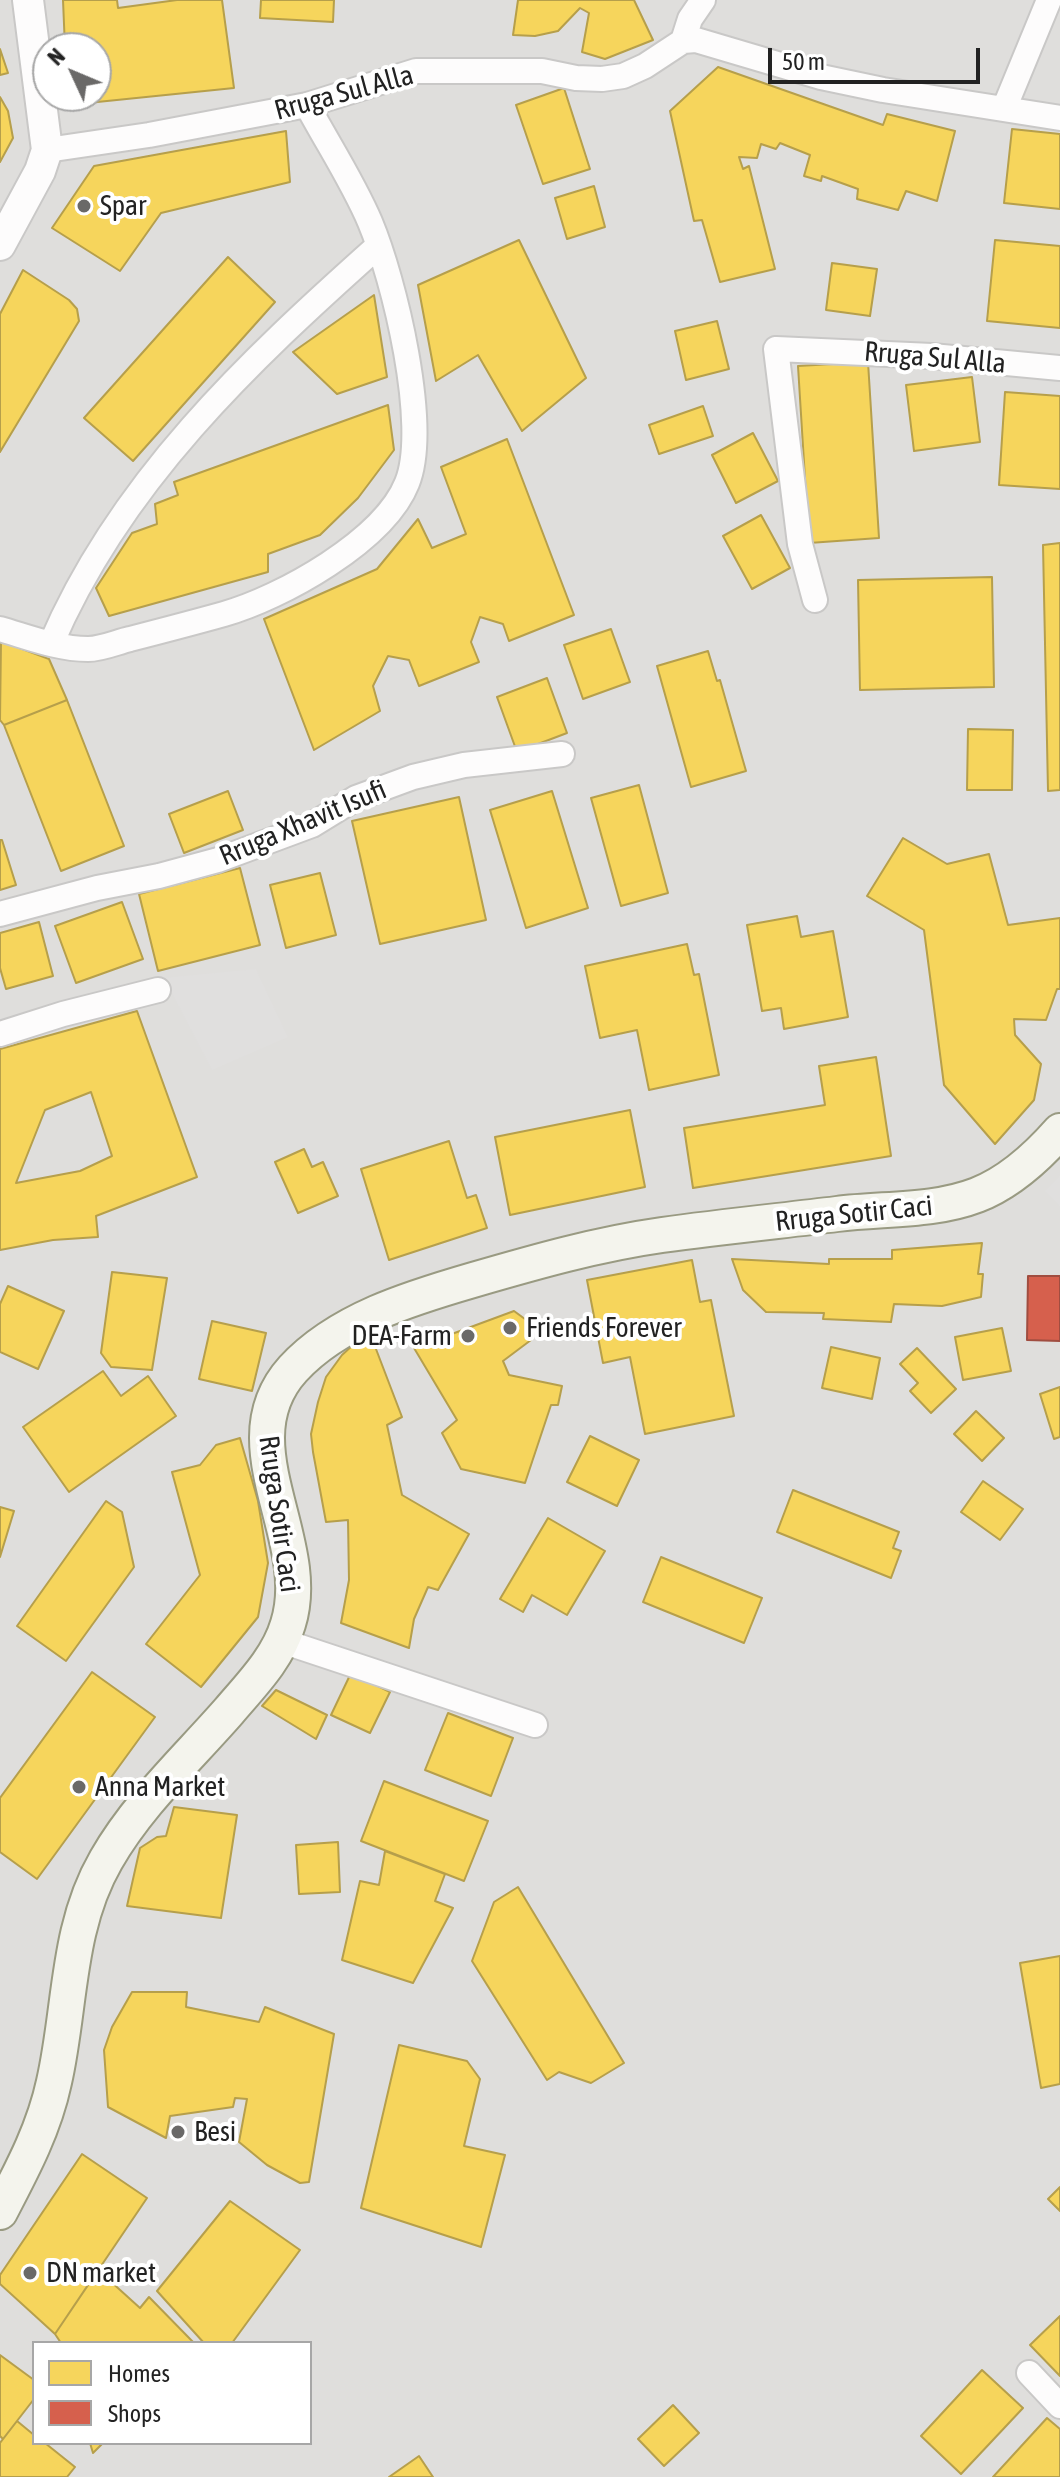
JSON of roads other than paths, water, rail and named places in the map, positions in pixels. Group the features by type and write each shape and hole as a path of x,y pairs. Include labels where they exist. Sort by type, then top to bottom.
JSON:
{"main road":[{"name":"Rruga Sotir Caci","path":"0,2212 27,2162 45,2115 55,2079 76,1943 89,1896 104,1864 144,1806 256,1679 282,1641 290,1620 292,1578 269,1463 267,1422 282,1382 313,1350 335,1334 394,1307 447,1288 616,1244 661,1235 832,1214 954,1203 981,1194 1006,1179 1060,1131"}],"street":[{"path":"0,245 40,171 47,150 30,15 17,0"},
{"path":"703,0 690,19 683,41 696,40 821,77 867,87 1060,118"},
{"path":"1004,109 1049,0"},
{"name":"Rruga Sul Alla","path":"47,150 122,140 307,105 416,71 542,71 576,78 602,79 623,76 645,66 683,41"},
{"path":"0,629 51,644 90,649 248,607 337,560 385,515 406,487 414,461 414,417 393,297 378,246 356,193 307,105"},
{"path":"51,644 82,583 145,481 253,360 378,246"},
{"name":"Rruga Sul Alla","path":"815,600 800,544 776,349 932,356 1060,368"},
{"name":"Rruga Xhavit Isufi","path":"0,914 218,860 312,825 356,798 413,777 464,765 562,754"},
{"path":"0,1034 158,990"},
{"path":"282,1641 535,1725"},
{"path":"1029,2373 1060,2406"}],"place":[{"name":"Spar","path":"84,206"},
{"name":"Friends Forever","path":"510,1328"},
{"name":"DEA-Farm","path":"468,1336"},
{"name":"Anna Market","path":"79,1787"},
{"name":"Besi","path":"178,2132"},
{"name":"DN market","path":"30,2273"}]}
